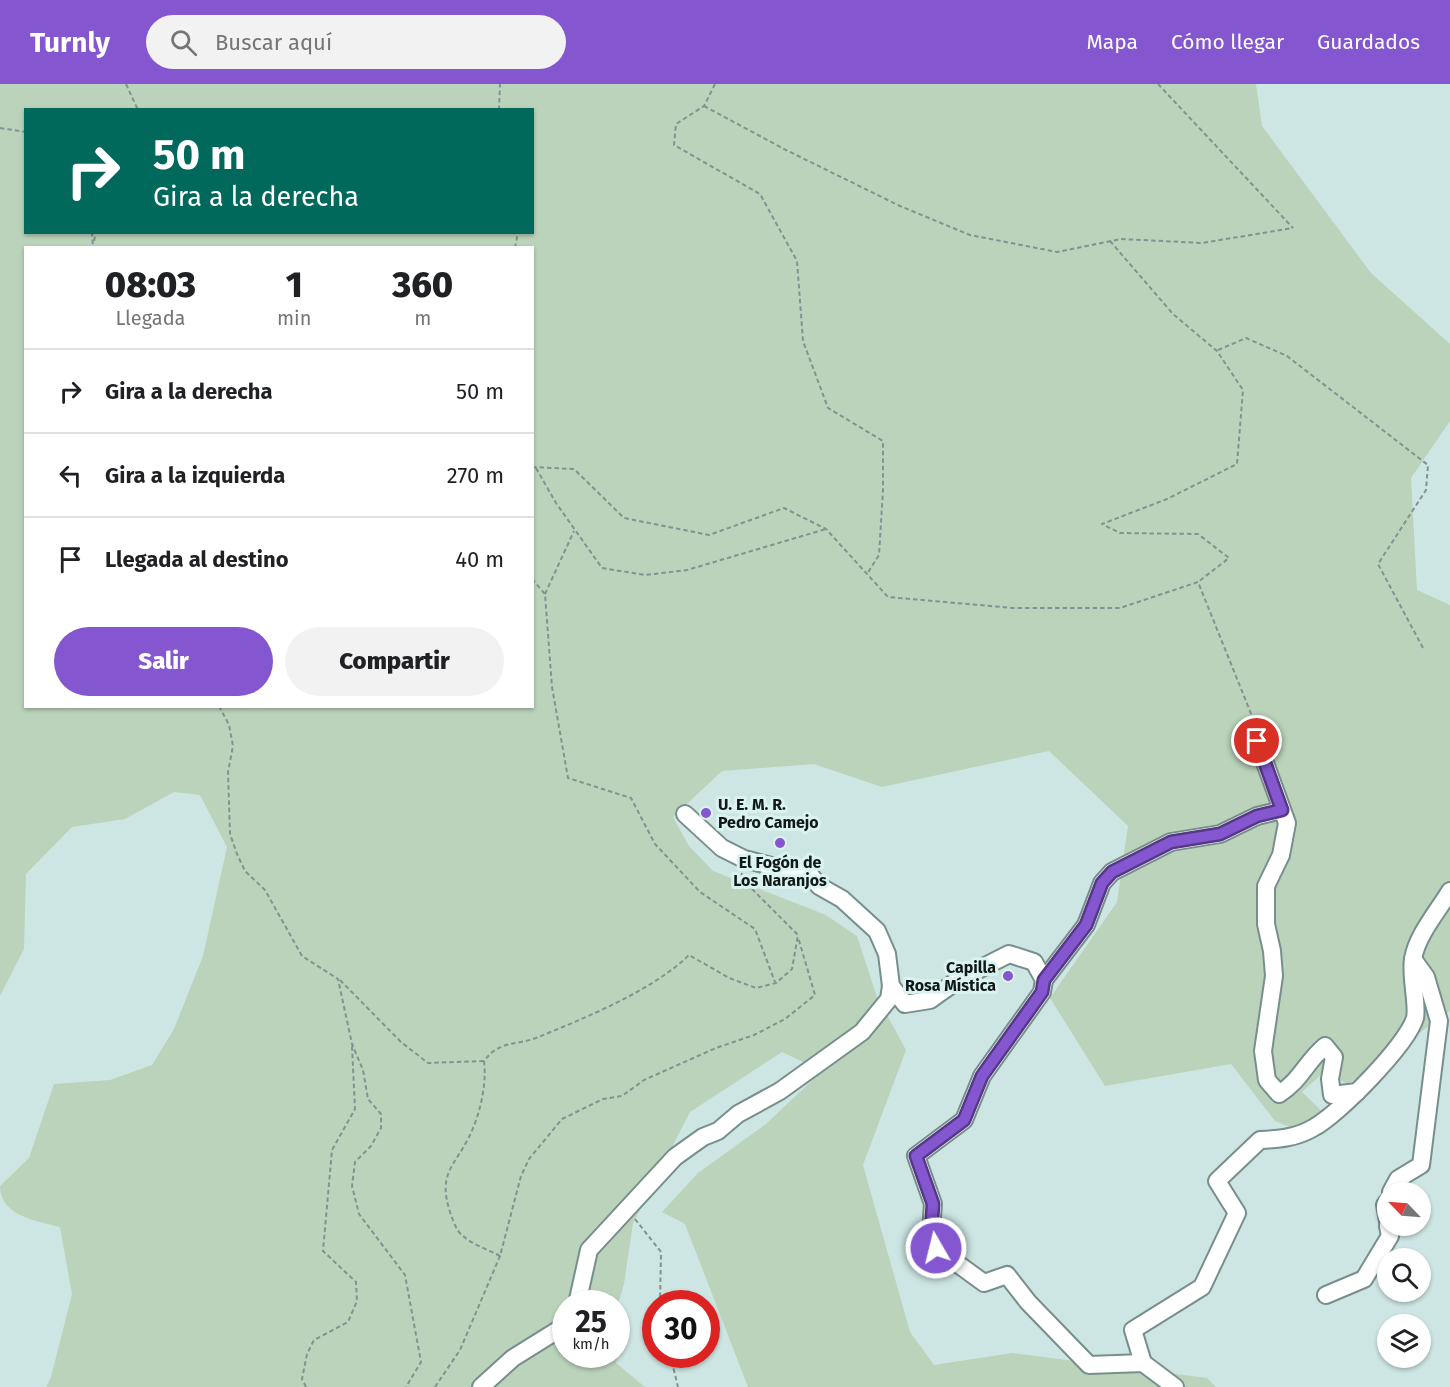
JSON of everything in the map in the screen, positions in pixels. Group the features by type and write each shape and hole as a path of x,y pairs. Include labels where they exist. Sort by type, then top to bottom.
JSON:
{"street":[{"path":"1257,730 1257,741 1287,823 1281,855 1266,886 1266,924 1272,951 1274,976 1263,1051 1267,1080 1279,1094 1296,1083 1312,1057 1325,1047 1334,1057 1330,1079 1332,1095 1358,1092"},
{"path":"1143,1363 1089,1365 1028,1302 1007,1275 984,1283 936,1248 931,1230 933,1204 916,1156 964,1120 982,1076 1042,992 1044,980 1086,925 1102,883 1112,872 1171,842 1220,834 1257,816 1282,810"},
{"path":"580,1290 589,1250 684,1149 718,1131 738,1114 780,1091 862,1032 889,999 891,986 887,954 877,931 842,899 819,886 811,876 744,859 722,848 685,814"},
{"path":"1175,1387 1143,1363 1133,1330 1202,1287 1237,1213 1217,1181 1260,1140 1288,1138 1314,1128 1358,1092 1392,1054 1415,1018 1413,958 1418,943 1450,891"},
{"path":"891,986 905,1004 930,1000 958,980 1009,954 1034,962 1044,980"},
{"path":"1396,1182 1421,1165 1439,1022 1426,977 1413,958"},
{"path":"1326,1295 1364,1278 1390,1236"},
{"path":"481,1387 513,1358 552,1334"}],"path":[{"path":"126,84 137,108"},
{"path":"499,108 500,84"},
{"path":"715,84 704,106 676,124 674,145 760,194 797,261 803,341 828,408 883,441 884,490 879,555 867,574"},
{"path":"704,106 786,150 890,201 970,235 1057,252 1121,239 1202,243 1293,228 1158,84"},
{"path":"0,128 24,132"},
{"path":"534,467 574,469 624,518 709,535 784,508 826,529 888,597 1013,608 1120,608 1198,582 1229,558 1198,534 1120,533 1102,524 1116,516 1167,499 1237,464 1243,390 1217,351 1173,314 1110,241"},
{"path":"1217,351 1246,338 1287,356 1428,465 1426,490 1377,564 1423,648"},
{"path":"534,467 602,568 645,575 687,570 826,529"},
{"path":"575,530 545,594 552,687 568,778 632,798 656,844 700,892 755,929 776,983"},
{"path":"534,581 545,594"},
{"path":"1198,582 1257,730"},
{"path":"220,708 230,725 233,746 228,772 230,834 245,871 265,890 302,956 338,978 400,1042 429,1063 484,1061"},
{"path":"435,1387 460,1350 500,1256 521,1176 529,1159 562,1119 603,1099 622,1096 644,1080 716,1048 754,1035 785,1019 815,995 798,934 741,878 744,859"},
{"path":"500,1256 463,1236 454,1224 444,1187 449,1165 469,1136 486,1075 484,1061 491,1050 502,1044 522,1043 536,1038 634,994 669,974 689,955 729,978 756,988 776,983 792,969 798,934"},
{"path":"306,1387 302,1379 307,1354 314,1340 348,1322 357,1301 356,1282 323,1251 332,1150 355,1109 352,1044 338,978"},
{"path":"352,1044 363,1070 368,1099 381,1114 381,1128 371,1146 355,1162 352,1186 359,1214 405,1275 421,1362 406,1387"},
{"path":"628,1210 661,1252 660,1290"},
{"path":"673,1368 678,1387"}],"green space":[{"path":"0,84 1256,84 1262,126 1371,273 1450,344 1450,421 1411,478 1417,590 1450,605 1450,1011 1348,1084 1324,1072 1302,1092 1335,1124 1315,1137 1275,1121 1231,1064 1105,1086 1050,998 1117,902 1128,826 1049,751 882,787 814,764 722,771 673,817 689,846 713,871 826,915 857,936 877,997 906,1050 863,1165 910,1332 934,1365 1012,1353 1207,1378 1216,1387 748,1387 720,1315 720,1290 711,1290 685,1224 662,1212 698,1173 766,1124 822,1071 782,1052 690,1112 633,1223 622,1290 552,1290 552,1368 622,1368 645,1387 46,1387 51,1377 72,1294 60,1227 21,1216 13,1211 6,1204 0,1186 29,1158 54,1084 110,1080 152,1065 174,1029 203,956 227,847 200,795 174,792 125,819 72,827 26,874 24,949 0,996"}],"place":[{"name":"U. E. M. R. Pedro Camejo","path":"706,813"},
{"name":"El Fogón de Los Naranjos","path":"780,843"},
{"name":"Capilla Rosa Mística","path":"1008,976"}],"route":[{"path":"936,1248 931,1230 933,1204 916,1156 964,1120 982,1076 1042,992 1044,980 1063,952 1086,925 1102,883 1112,872 1171,842 1220,834 1257,816 1282,810 1257,741"}]}
